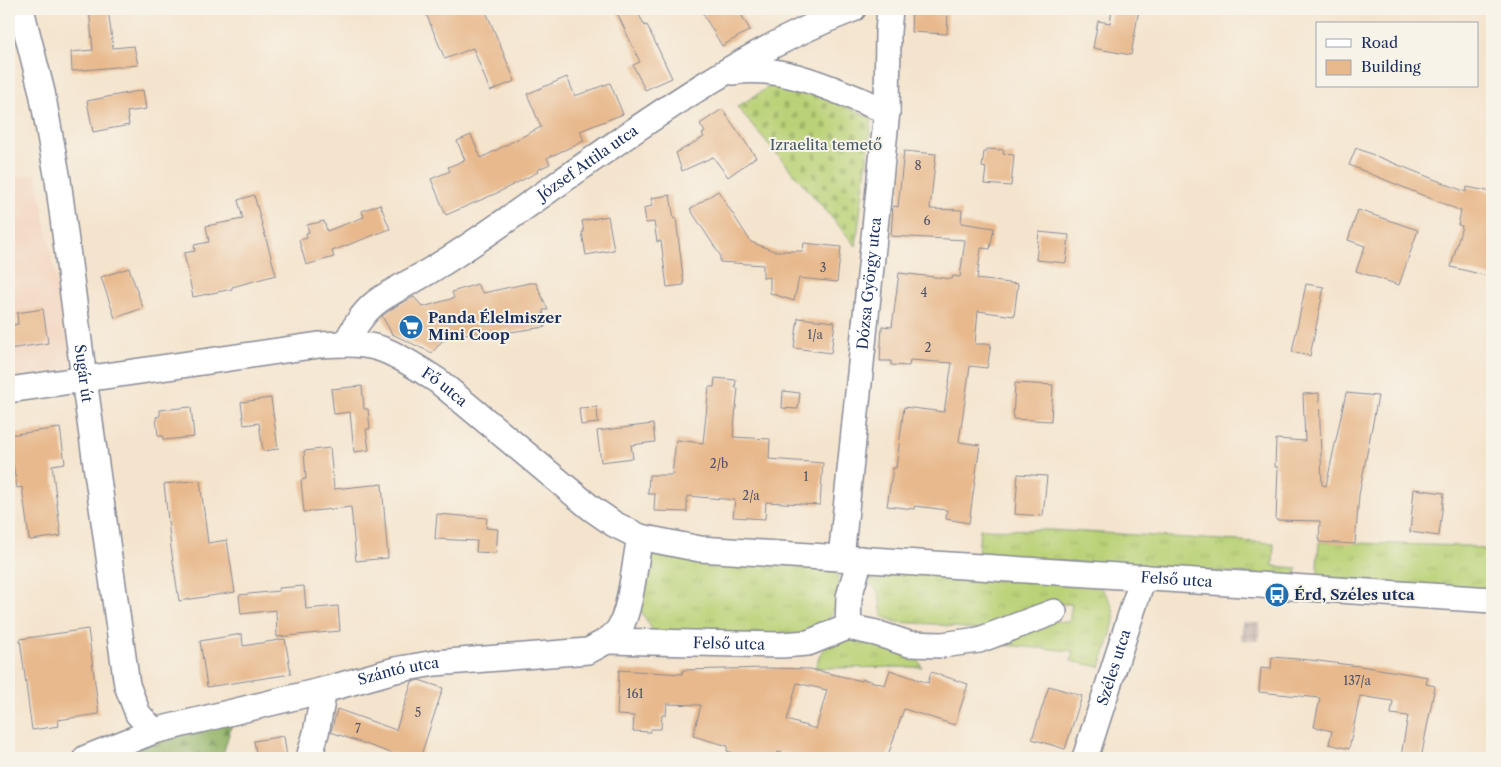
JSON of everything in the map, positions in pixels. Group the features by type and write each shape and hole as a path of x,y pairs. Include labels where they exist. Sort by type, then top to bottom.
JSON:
{"street":[{"name":"Sugár út","path":"21,9 42,92 58,180 127,685 138,714 154,731"},
{"name":"József Attila utca","path":"345,344 358,322 374,304 497,227 642,125 723,74 783,40 853,9"},
{"name":"Dózsa György utca","path":"850,559 888,111 888,32 890,9"},
{"path":"723,74 746,70 782,73 802,78 888,111"},
{"name":"Fő utca","path":"9,390 319,345 345,344 383,350 412,364 438,381 591,508 614,524 640,537 700,549 850,559"},
{"name":"Szántó utca","path":"86,758 154,731 324,690 395,670 435,664 588,651 607,641 619,629 626,615 640,537"},
{"path":"850,559 848,627 876,633 909,644 942,645 979,640 1054,612"},
{"name":"Felső utca","path":"850,559 1492,600"},
{"name":"Széles utca","path":"1085,758 1143,577"},
{"name":"Felső utca","path":"607,641 808,644 848,627"},
{"path":"309,758 324,690"}],"shaded area":[{"path":"36,173 73,368 9,381 9,179"},
{"path":"1242,622 1260,623 1259,641 1241,640"}],"green space":[{"name":"Izraelita temető","path":"781,79 872,118 856,246 737,107"},
{"path":"980,529 1051,530 1274,543 1273,566 1297,568 1296,577 978,556"},
{"path":"1319,542 1468,546 1492,551 1492,591 1320,578 1317,566"},
{"path":"655,553 834,568 838,582 836,605 833,612 822,624 799,635 654,633 640,609 641,578"},
{"path":"867,571 1096,583 1107,596 1114,613 1112,632 1100,667 1071,661 1073,651 1002,645 1037,624 1049,621 1069,622 1072,604 1052,604 978,630 933,624 896,622 882,616 879,593 864,577"},
{"path":"853,637 914,654 922,667 815,668 821,653 828,645"},
{"path":"233,720 222,758 105,758"}],"building":[{"path":"89,9 108,9 113,48 134,46 138,65 72,71 71,52 93,50"},
{"path":"424,9 485,9 515,81 490,91 473,48 445,59"},
{"path":"626,9 636,9 645,26 647,25 672,78 645,90 633,65 640,62 617,13"},
{"path":"712,9 738,9 750,30 722,46 703,14"},
{"path":"912,9 948,9 947,34 911,32"},
{"path":"1112,9 1139,9 1131,55 1093,48 1098,21 1110,23"},
{"path":"567,77 575,96 610,83 623,114 580,131 584,141 547,158 550,164 537,170 538,172 497,193 446,215 431,179 450,171 448,167 465,160 457,141 471,135 481,158 541,127 527,94"},
{"path":"143,90 146,109 127,112 129,125 93,132 87,101"},
{"path":"722,109 756,157 728,177 713,157 682,171 676,153 704,137 702,134 705,132 700,124"},
{"path":"1356,148 1466,192 1467,187 1492,192 1492,277 1451,267 1462,226 1458,225 1461,211 1349,165"},
{"path":"987,149 1004,150 1003,154 1014,155 1011,186 984,184 986,168 982,167 984,152 987,152"},
{"path":"904,151 936,154 930,209 962,210 961,223 994,228 990,249 981,248 977,279 1018,284 1014,316 978,311 975,344 991,344 987,368 970,366 959,442 980,445 969,523 946,519 947,510 915,506 914,509 887,506 893,468 896,468 904,407 944,412 952,363 910,360 909,366 891,365 891,361 880,361 882,326 892,327 899,273 952,279 953,276 960,277 965,240 891,236 893,206 898,207"},
{"path":"718,191 751,242 774,251 803,251 804,243 841,247 837,282 799,278 794,301 770,293 770,277 763,278 763,265 720,262 720,255 690,209"},
{"path":"254,195 276,275 232,287 232,289 193,297 184,253 195,251 194,245 209,242 206,226 243,219 238,200"},
{"path":"670,195 674,219 676,218 684,285 667,287 661,241 657,242 654,222 646,223 644,208 652,206 651,198"},
{"path":"380,204 390,229 332,251 334,257 306,265 299,240 307,238 306,233 309,232 307,225 324,221 327,231 364,217 362,211"},
{"path":"1358,210 1418,230 1399,285 1356,271 1365,246 1348,240"},
{"path":"608,216 614,250 586,255 582,221"},
{"path":"1039,232 1069,235 1066,263 1036,260"},
{"path":"129,268 143,308 115,318 101,277"},
{"path":"536,283 548,310 543,310 545,327 510,332 510,330 464,334 442,341 432,353 392,334 382,316 414,297 423,307 454,298 452,292 477,284 483,293"},
{"path":"1306,284 1324,287 1310,356 1292,352"},
{"path":"43,309 48,343 9,349 9,326 18,324 17,313"},
{"path":"798,318 835,322 831,353 794,348"},
{"path":"715,378 736,380 735,388 738,388 733,437 770,439 769,459 823,463 820,505 766,502 765,519 733,517 735,500 687,496 687,512 654,511 655,494 648,494 649,475 672,475 676,440 703,443 709,387 714,387"},
{"path":"1015,383 1053,385 1051,421 1013,419"},
{"path":"362,386 364,409 368,409 370,429 366,429 369,450 354,452 350,412 334,414 331,389"},
{"path":"783,391 800,393 798,409 782,408"},
{"path":"1319,393 1322,485 1326,486 1346,393 1378,396 1359,495 1355,544 1319,542 1320,521 1276,520 1278,467 1275,467 1276,439 1305,441 1303,394"},
{"path":"271,398 278,449 263,451 259,423 244,425 241,402"},
{"path":"191,407 194,437 163,440 163,436 158,436 156,417 160,416 160,410"},
{"path":"597,407 598,423 581,425 579,408"},
{"path":"653,424 655,442 631,445 633,458 601,462 597,431"},
{"path":"60,428 65,463 52,465 61,536 31,540 29,539 22,487 17,488 13,464 9,465 9,435"},
{"path":"330,448 334,489 382,484 388,558 356,561 351,507 304,512 301,480 306,479 304,451"},
{"path":"1018,474 1047,476 1043,516 1015,514"},
{"path":"200,480 208,543 227,540 235,592 179,601 164,484"},
{"path":"1414,489 1444,493 1439,536 1410,532"},
{"path":"437,514 487,518 486,528 498,529 496,553 476,552 477,541 435,539"},
{"path":"304,586 306,609 338,606 340,631 277,637 276,610 241,614 239,595 279,591 279,588"},
{"path":"88,629 99,714 58,720 59,726 32,730 20,639"},
{"path":"242,634 243,646 285,639 291,674 207,687 200,641"},
{"path":"1272,657 1367,667 1428,677 1426,684 1435,686 1421,758 1401,756 1408,716 1391,714 1393,701 1360,696 1349,749 1329,744 1332,731 1314,727 1320,698 1259,692 1261,668 1271,669"},
{"path":"810,669 885,685 890,670 928,683 931,672 968,684 955,725 904,709 887,758 802,758 778,752 776,758 750,758 727,751 728,746 693,736 701,705 667,704 666,715 662,715 661,729 651,729 650,732 633,731 634,716 617,715 619,670 682,674 683,670","holes":["797,683 827,690 816,729 787,720"]},
{"path":"419,680 443,688 420,758 405,758 331,732 337,709 396,730 412,682"},
{"path":"1049,686 1082,696 1065,749 1032,739"},
{"path":"284,736 287,758 257,758 254,741"}],"place":[{"name":"Panda Élelmiszer Mini Coop","path":"411,327"},
{"name":"Érd, Széles utca","path":"1277,595"}]}
